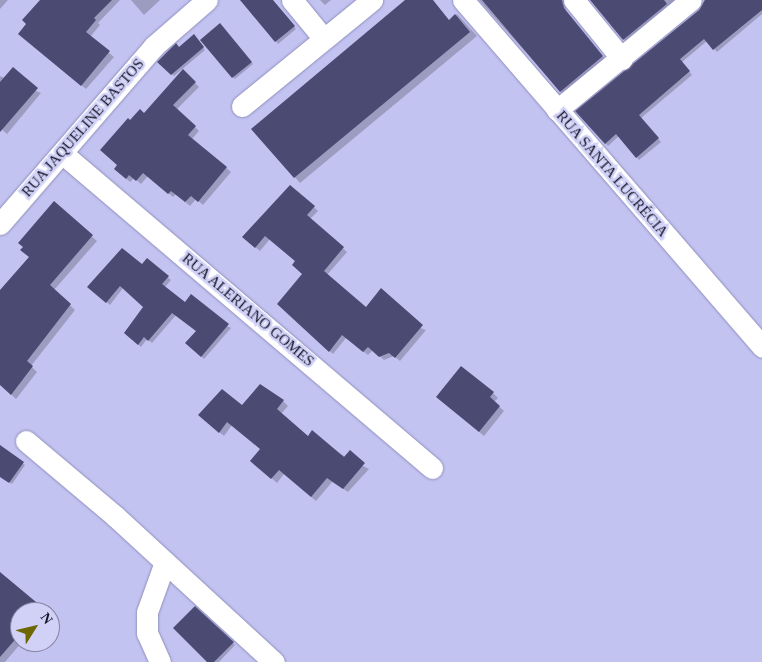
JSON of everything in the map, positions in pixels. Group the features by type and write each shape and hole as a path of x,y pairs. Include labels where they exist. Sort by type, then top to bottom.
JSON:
{"street":[{"name":"RUA JAQUELINE BASTOS","path":"0,224 167,34 207,0"},
{"path":"292,0 324,40"},
{"path":"242,106 372,0"},
{"name":"RUA SANTA LUCRÉCIA","path":"463,0 762,347"},
{"path":"574,0 622,59"},
{"path":"557,110 622,59 686,1"},
{"name":"RUA ALERIANO GOMES","path":"62,153 432,468"},
{"path":"26,441 166,562 274,662"},
{"path":"160,662 147,633 147,612 166,562"}],"building":[{"path":"40,0 112,0 94,18 96,20 86,32 110,51 81,86 18,34 26,24 22,20"},
{"path":"240,0 273,0 295,26 275,42"},
{"path":"405,0 433,0 449,20 455,14 470,32 294,178 251,129"},
{"path":"482,0 562,0 564,8 603,56 560,92"},
{"path":"590,0 664,0 667,4 623,40"},
{"path":"705,0 762,0 762,10 713,50 704,39 680,59 690,71 639,115 659,138 636,158 616,134 605,144 575,111 699,10"},
{"path":"220,23 252,62 232,78 200,40"},
{"path":"194,34 204,47 171,75 157,62 176,43 179,47"},
{"path":"13,67 38,88 0,132 0,82"},
{"path":"183,69 196,82 173,105 196,126 188,135 227,167 198,202 191,196 185,202 171,191 168,194 143,173 136,181 129,175 126,179 114,169 117,165 100,150 128,118 130,120 140,109 144,113"},
{"path":"290,185 315,206 307,215 344,247 324,271 366,307 381,288 423,325 395,358 389,353 379,357 368,347 363,352 342,335 329,352 277,304 302,274 292,265 295,261 265,236 255,248 242,237"},
{"path":"54,201 93,235 50,285 71,304 27,361 33,366 11,395 0,385 0,290 29,257 20,250 23,247 18,243"},
{"path":"122,248 142,264 147,258 169,276 162,284 185,302 191,294 229,324 201,357 185,343 196,331 172,313 148,341 144,337 138,345 124,333 143,307 120,286 106,303 87,287"},
{"path":"461,366 494,392 490,397 500,406 479,432 436,397"},
{"path":"260,384 284,400 277,409 308,436 312,430 344,457 350,450 365,463 343,489 327,478 311,497 279,470 271,479 250,461 260,449 227,422 219,433 198,415 222,389 242,405"},
{"path":"0,445 24,462 9,483 0,477"},
{"path":"0,572 36,602 10,602 10,646 0,657"},
{"path":"195,606 234,642 214,662 207,662 173,628"}]}
